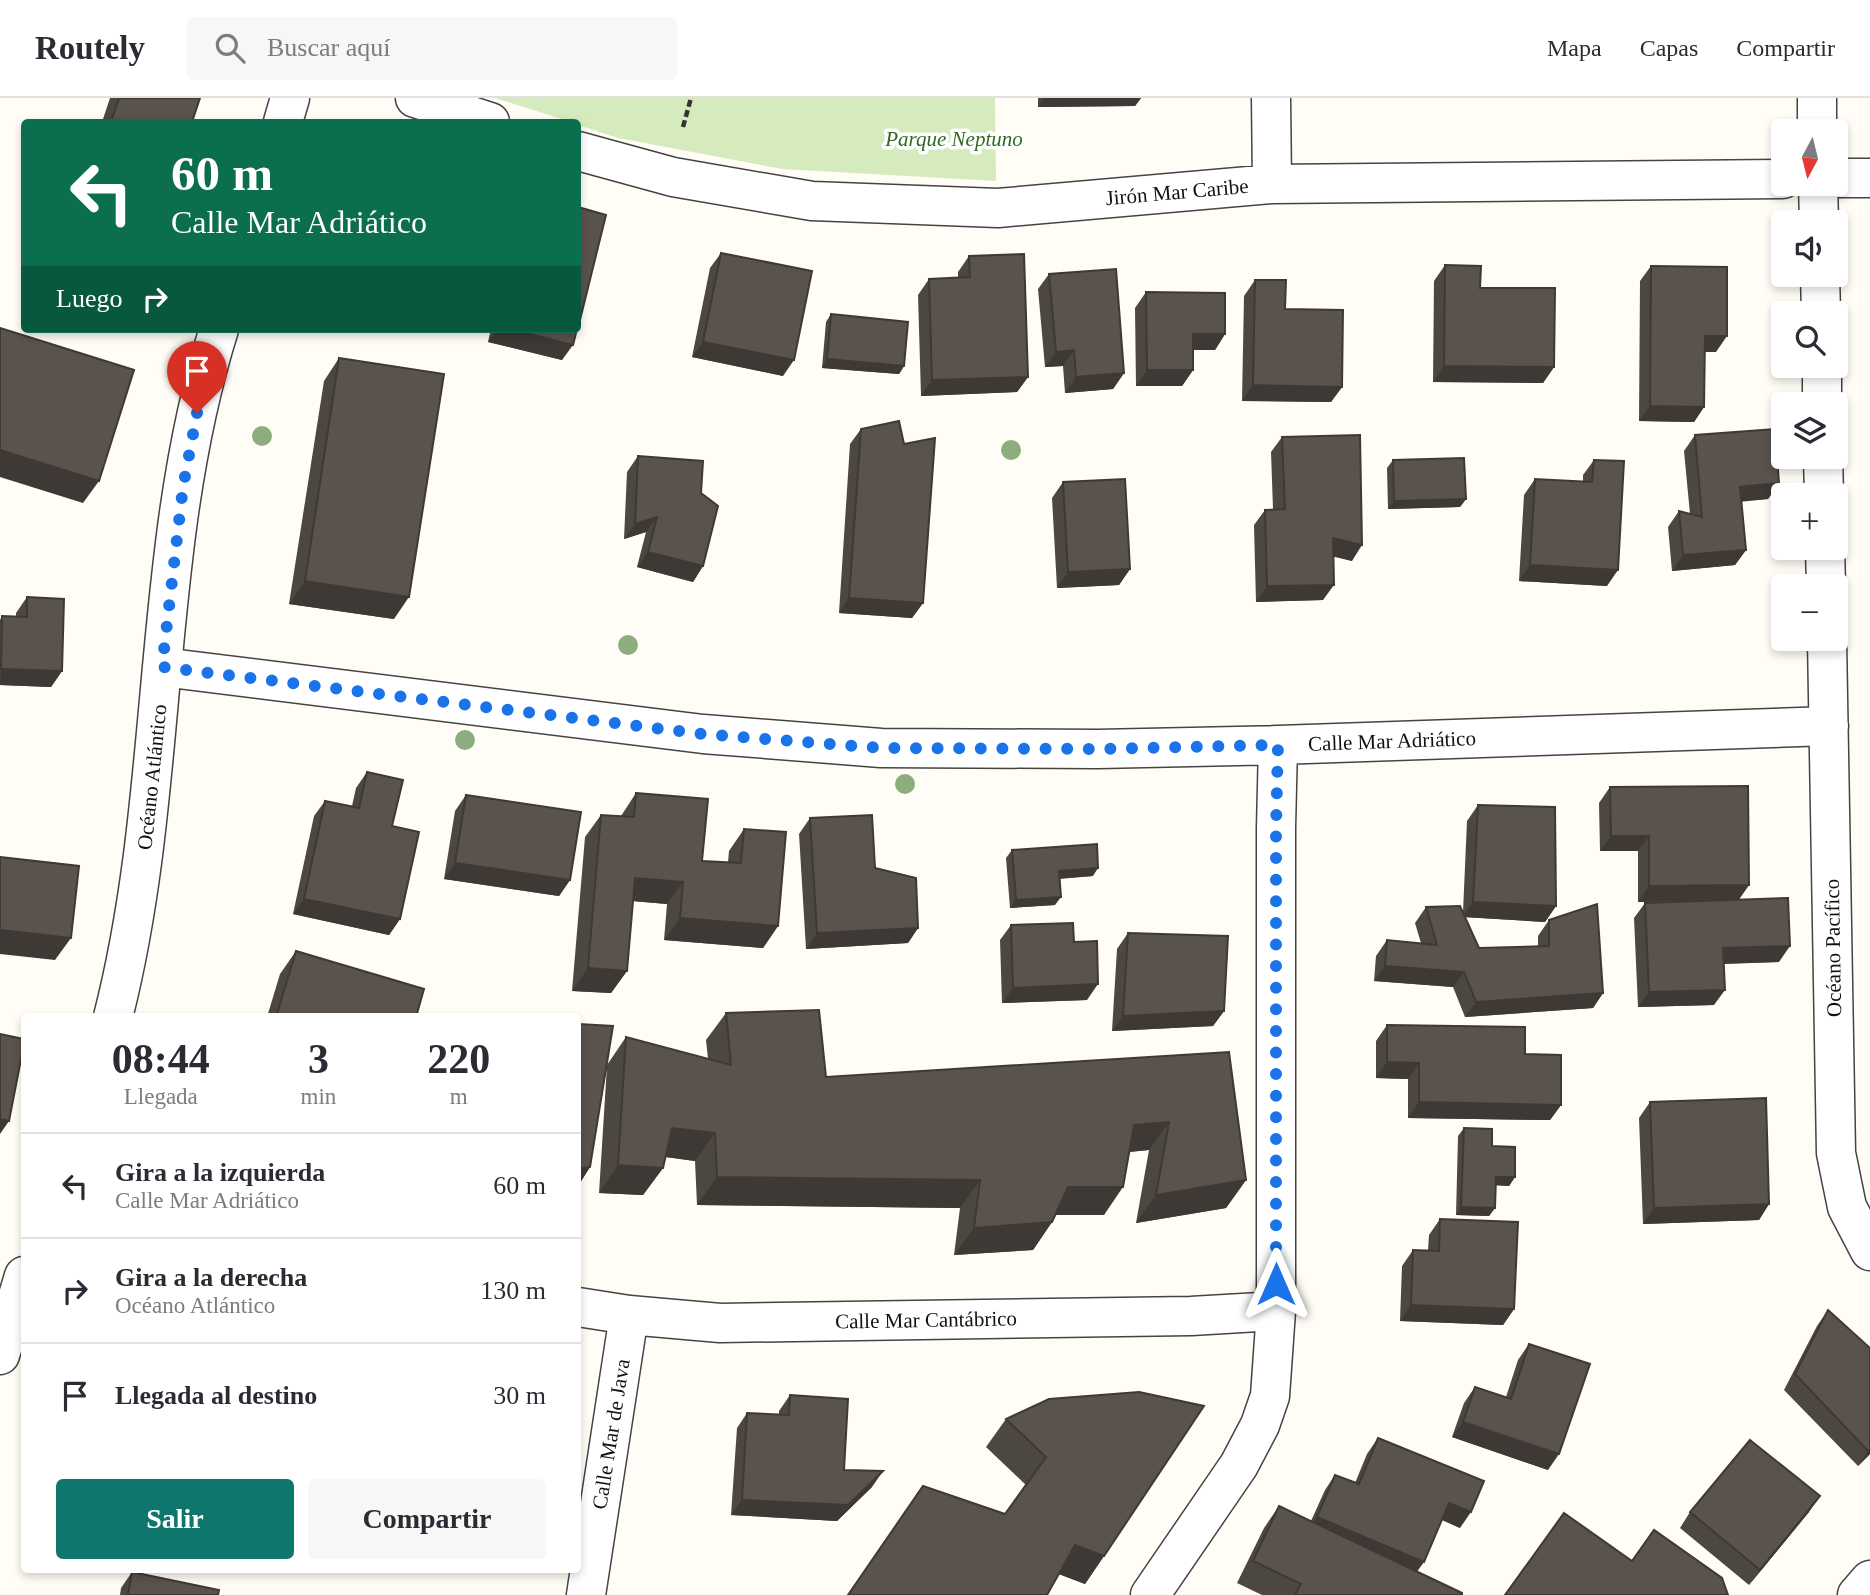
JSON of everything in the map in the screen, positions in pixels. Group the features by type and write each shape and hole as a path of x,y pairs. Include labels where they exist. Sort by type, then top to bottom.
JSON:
{"street":[{"path":"284,119 290,98"},
{"path":"415,98 482,119"},
{"path":"1271,98 1272,184"},
{"path":"1817,98 1817,119"},
{"name":"Jirón Mar Caribe","path":"581,152 673,177 812,201 998,208 1272,184 1771,179"},
{"path":"1848,178 1870,178"},
{"name":"Océano Atlántico","path":"114,1013 138,906 183,487 197,413 218,333"},
{"name":"Océano Pacífico","path":"1827,651 1836,1153 1847,1207 1870,1251"},
{"name":"Calle Mar Adriático","path":"162,667 703,734 881,748 1098,749 1278,745 1829,726"},
{"path":"1150,1595 1239,1465 1260,1425 1270,1396 1276,1311 1278,745"},
{"path":"0,1355 21,1286"},
{"name":"Calle Mar Cantábrico","path":"581,1307 629,1315 720,1323 1191,1316 1276,1311"},
{"name":"Calle Mar de Java","path":"586,1595 629,1315"},
{"path":"1857,1595 1870,1580"}],"green space":[{"name":"Parque Neptuno","path":"495,98 995,98 996,181 782,169 618,138 581,126 581,119 562,119"}],"building":[{"path":"119,98 200,98 193,119 112,119"},
{"path":"581,208 606,215 581,316"},
{"path":"721,253 812,271 794,360 703,342"},
{"path":"1024,254 1028,377 932,380 929,279 970,277 969,256"},
{"path":"1445,265 1481,266 1480,288 1555,288 1554,367 1444,366"},
{"path":"1651,266 1727,267 1727,336 1705,336 1704,407 1650,406"},
{"path":"1116,269 1124,373 1076,377 1074,350 1056,352 1049,274"},
{"path":"1255,280 1286,280 1285,309 1343,310 1342,387 1253,385"},
{"path":"1146,292 1225,293 1225,334 1193,334 1193,370 1147,370"},
{"path":"831,314 908,322 904,366 827,359"},
{"path":"0,328 134,370 99,481 0,450"},
{"path":"526,333 576,333 573,345"},
{"path":"339,358 444,374 409,597 305,581"},
{"path":"899,421 904,444 935,438 923,603 849,598 861,429"},
{"path":"1771,429 1771,469 1778,469 1779,483 1740,487 1746,550 1683,555 1679,511 1702,517 1695,435"},
{"path":"1360,435 1362,545 1333,538 1334,585 1267,586 1265,510 1285,509 1282,437"},
{"path":"638,456 703,461 701,493 718,506 703,566 648,552 657,517 635,524"},
{"path":"1464,458 1466,499 1394,501 1393,460"},
{"path":"1594,460 1624,461 1618,570 1530,565 1535,479 1592,482"},
{"path":"1125,479 1130,569 1068,572 1063,482"},
{"path":"27,597 64,599 62,671 1,669 2,616 27,617"},
{"path":"367,772 403,780 392,826 419,832 400,919 304,899 325,801 359,808"},
{"path":"1748,786 1749,885 1649,886 1649,836 1611,836 1610,787"},
{"path":"636,793 708,799 702,861 741,863 744,829 786,832 778,926 680,918 683,882 635,878 627,971 588,968 601,815 634,817"},
{"path":"466,795 581,812 570,880 455,863"},
{"path":"1478,805 1555,807 1556,906 1473,902"},
{"path":"872,815 875,868 916,878 918,928 817,933 810,818"},
{"path":"1097,844 1098,868 1059,871 1061,897 1016,900 1012,850"},
{"path":"0,857 79,866 71,938 0,930"},
{"path":"1788,898 1790,946 1723,948 1725,990 1649,992 1645,903"},
{"path":"1597,904 1603,993 1476,1002 1464,972 1385,966 1387,940 1437,945 1426,907 1460,906 1479,948 1549,946 1549,920"},
{"path":"1073,923 1074,942 1097,941 1098,984 1013,988 1011,925"},
{"path":"1128,933 1228,936 1224,1011 1123,1016"},
{"path":"296,951 424,989 417,1013 277,1013"},
{"path":"819,1010 826,1077 1229,1052 1246,1180 1156,1195 1169,1122 1134,1125 1123,1187 1068,1187 1052,1222 974,1228 980,1180 717,1177 715,1133 672,1128 663,1168 618,1165 626,1037 731,1065 726,1013"},
{"path":"581,1024 613,1026 590,1167 581,1168"},
{"path":"1387,1025 1525,1027 1525,1054 1561,1055 1561,1105 1419,1102 1419,1063 1387,1062"},
{"path":"0,1034 21,1038 21,1059 9,1121 0,1119"},
{"path":"1766,1098 1769,1204 1654,1208 1650,1102"},
{"path":"1464,1128 1492,1129 1492,1146 1515,1147 1515,1177 1496,1177 1495,1208 1461,1207"},
{"path":"1440,1219 1518,1222 1514,1309 1411,1305 1413,1250 1439,1251"},
{"path":"1828,1310 1870,1348 1868,1451 1795,1374"},
{"path":"1529,1344 1590,1364 1559,1454 1463,1422 1475,1387 1511,1399"},
{"path":"1139,1392 1204,1406 1104,1556 1075,1545 1047,1595 848,1595 923,1486 1005,1514 1046,1457 1006,1419 1049,1399"},
{"path":"790,1395 848,1399 844,1470 883,1471 848,1505 742,1500 747,1413 789,1415"},
{"path":"1378,1438 1484,1481 1471,1512 1449,1503 1424,1562 1317,1517 1335,1475 1359,1484"},
{"path":"1750,1440 1820,1496 1760,1570 1690,1512"},
{"path":"1279,1506 1462,1595 1295,1595 1301,1584 1253,1561"},
{"path":"1564,1513 1632,1561 1654,1530 1722,1578 1728,1595 1505,1595"},
{"path":"132,1573 219,1590 218,1595 128,1595"}],"route":[{"path":"197,413 183,487 162,667 703,734 881,748 1098,749 1278,745 1276,1284"}]}
